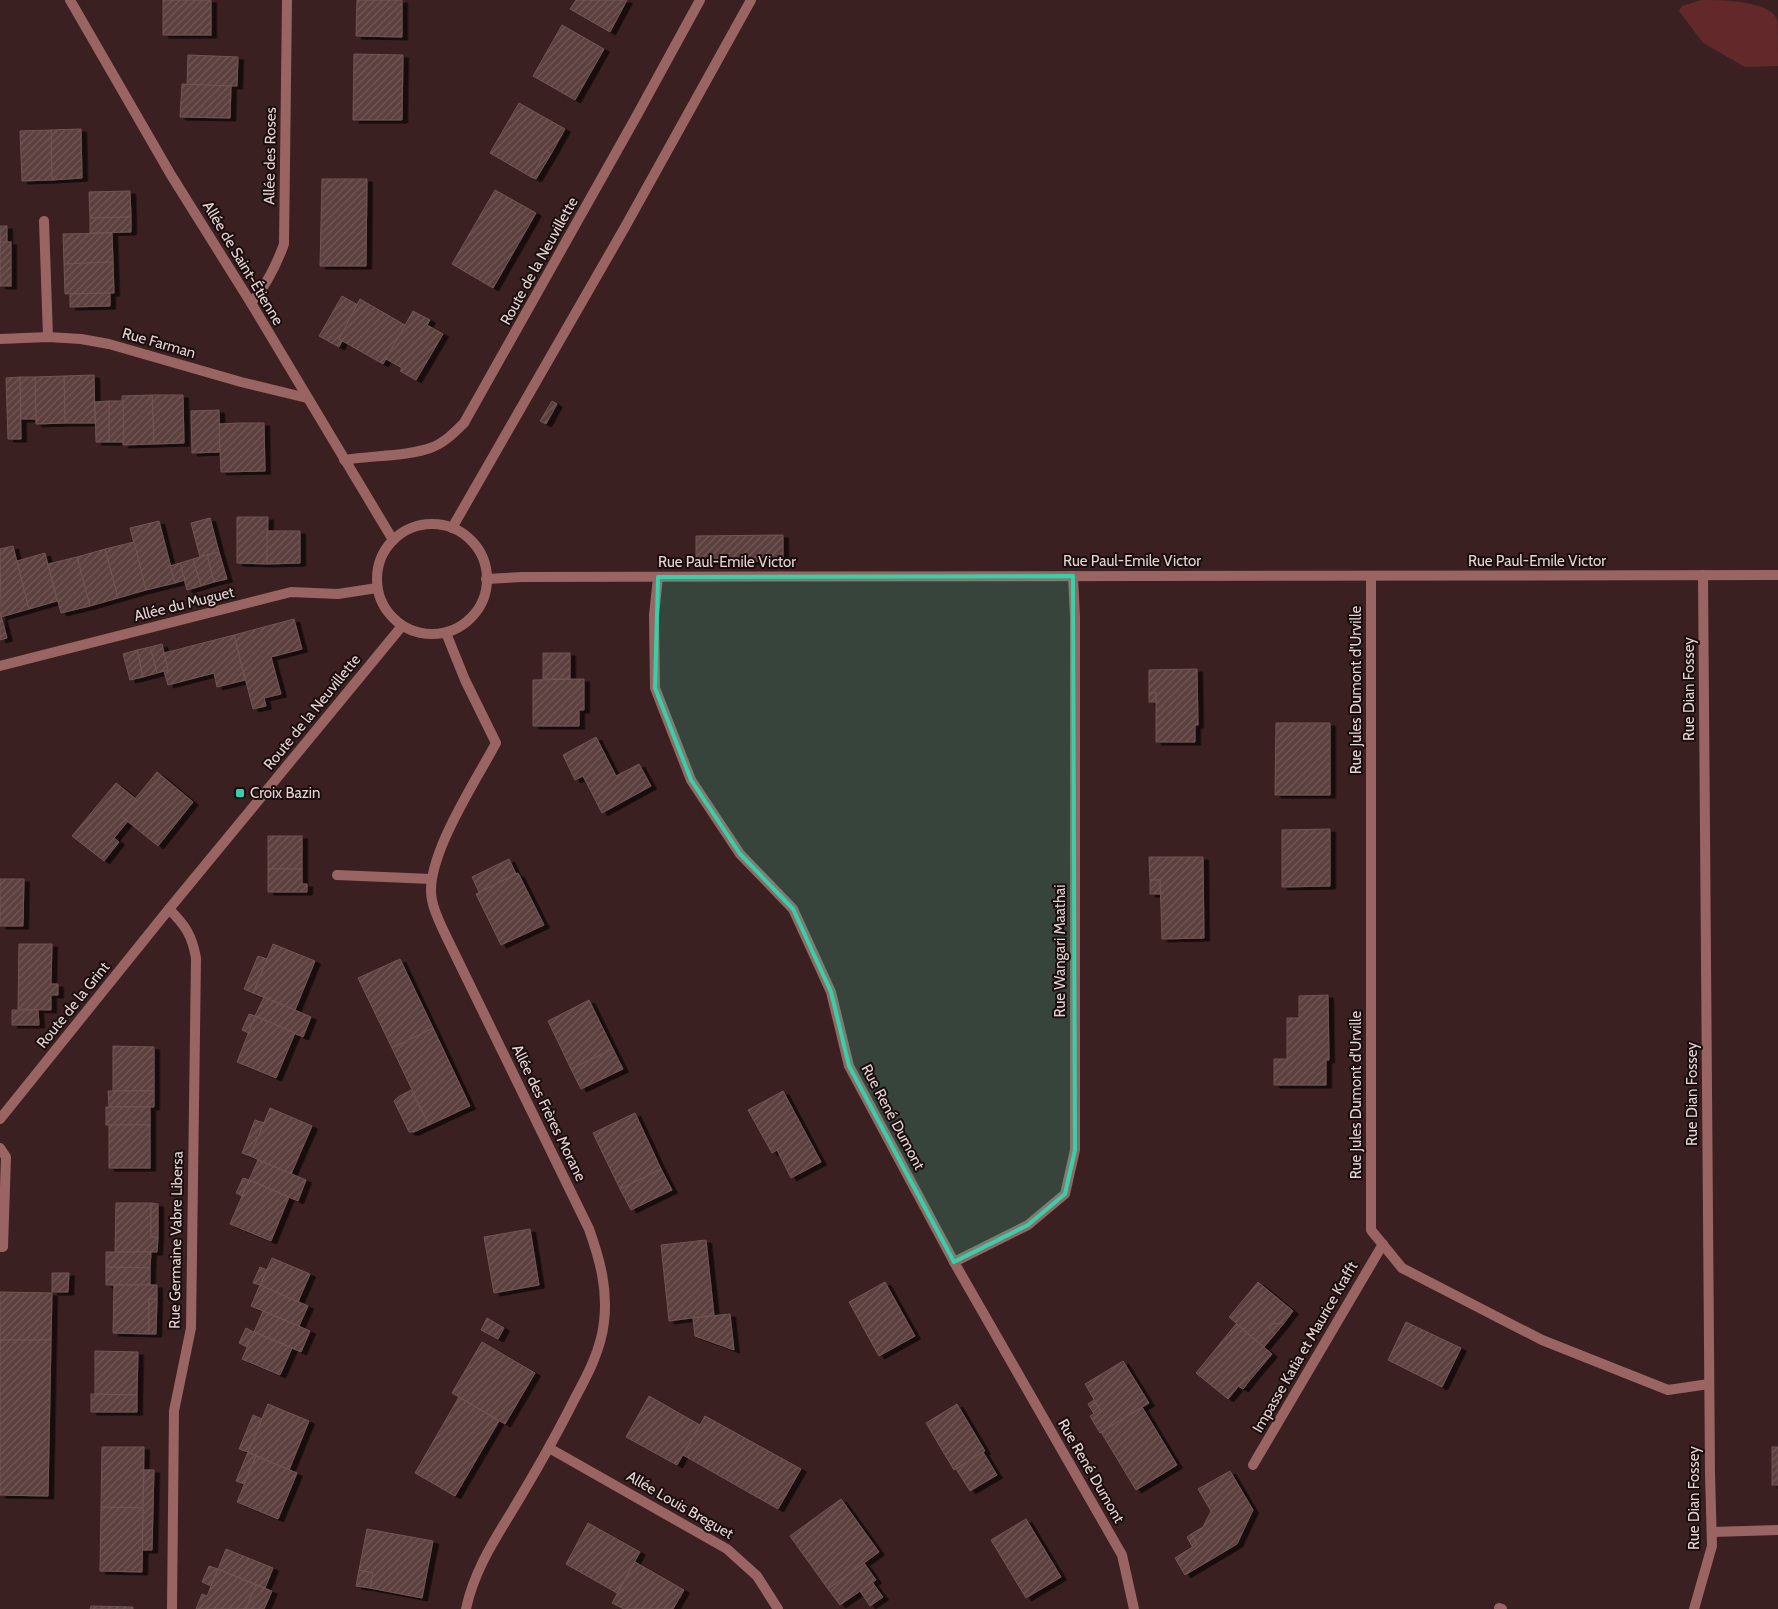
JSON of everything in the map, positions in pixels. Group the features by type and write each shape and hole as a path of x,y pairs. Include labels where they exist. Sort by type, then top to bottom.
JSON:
{"street":[{"name":"Allée de Saint-Étienne","path":"70,0 171,175 251,302 393,540"},
{"name":"Allée des Roses","path":"251,302 262,290 276,265 284,244 287,0"},
{"name":"Route de la Neuvillette","path":"344,460 433,447 448,438 464,424 700,0"},
{"path":"452,528 625,227 751,0"},
{"path":"44,221 48,337"},
{"name":"Rue Farman","path":"0,339 48,337 81,339 109,344 241,382 307,398"},
{"path":"432,524 452,528 468,537 480,550 486,567 487,588 480,608 466,624 446,633 424,634 402,626 385,610 377,588 379,562 393,540 411,528 432,524"},
{"name":"Rue Dian Fossey","path":"1694,1609 1712,1546 1703,575"},
{"name":"Rue Paul-Emile Victor","path":"486,579 522,577 1778,575"},
{"name":"Rue Wangari Maathai","path":"954,1262 1028,1225 1065,1194 1075,1150 1074,576"},
{"name":"Rue Jules Dumont d'Urville","path":"1371,576 1371,1230 1402,1268 1542,1340 1668,1390 1709,1384"},
{"name":"Rue René Dumont","path":"658,577 654,616 655,688 691,780 740,854 793,909 831,992 849,1066 954,1262 1122,1555 1134,1609"},
{"name":"Allée du Muguet","path":"0,666 291,592 338,594 377,588"},
{"name":"Route de la Neuvillette","path":"169,909 402,626"},
{"name":"Allée des Frères Morane","path":"446,633 465,680 496,743 438,853 431,879 432,900 446,936 589,1229 600,1262 605,1292 604,1322 600,1343 588,1372 549,1448 489,1550 469,1595 466,1609"},
{"path":"337,875 431,879"},
{"name":"Route de la Grint","path":"0,1119 169,909"},
{"name":"Rue Germaine Vabre Libersa","path":"169,909 188,930 194,944 196,958 191,1328 174,1411 172,1609"},
{"path":"0,1148 6,1157 2,1247 0,1247"},
{"name":"Impasse Katia et Maurice Krafft","path":"1253,1465 1383,1244"},
{"name":"Allée Louis Breguet","path":"549,1448 727,1549 757,1576 778,1609"},
{"path":"1712,1532 1778,1530"}],"highlighted area":[{"path":"1073,576 1075,1150 1065,1194 1028,1225 954,1262 849,1066 831,992 793,909 740,854 691,780 655,688 658,577"}],"shaded area":[{"path":"1701,0 1743,2 1764,8 1772,13 1777,19 1778,66 1745,67 1703,43 1679,11 1682,6"}],"building":[{"path":"163,0 211,0 211,35 163,35"},
{"path":"357,0 402,0 402,37 356,36"},
{"path":"576,0 627,0 610,32 570,9"},
{"path":"562,25 604,49 575,100 533,76"},
{"path":"354,54 403,55 402,120 353,120"},
{"path":"188,55 238,57 237,86 187,85"},
{"path":"182,84 231,86 230,118 180,117"},
{"path":"519,103 565,129 551,154 546,151 531,177 490,153"},
{"path":"81,129 82,178 52,180 51,130"},
{"path":"51,130 52,180 22,181 20,131"},
{"path":"546,151 551,154 536,179 531,177"},
{"path":"322,179 367,179 366,266 320,266"},
{"path":"495,190 536,213 493,288 452,264"},
{"path":"130,191 131,217 90,218 89,192"},
{"path":"131,217 131,232 90,233 90,218"},
{"path":"0,226 7,226 7,242 0,242"},
{"path":"112,233 113,262 64,264 63,234"},
{"path":"0,242 11,242 11,286 0,286"},
{"path":"113,262 114,293 65,294 64,264"},
{"path":"110,293 110,306 70,307 70,294"},
{"path":"342,296 358,305 339,339 342,341 339,347 319,336"},
{"path":"360,299 405,325 383,364 339,339"},
{"path":"413,311 430,320 427,325 443,334 416,380 400,371 402,368 386,359"},
{"path":"94,375 95,423 65,423 64,376"},
{"path":"64,376 65,423 36,424 35,377"},
{"path":"20,377 21,439 8,439 6,378"},
{"path":"20,377 35,377 36,419 21,419"},
{"path":"152,395 183,395 184,443 154,444"},
{"path":"152,395 154,444 123,445 122,396"},
{"path":"109,401 123,401 124,442 109,442"},
{"path":"109,401 109,442 96,442 95,402"},
{"path":"552,401 557,404 546,424 540,421"},
{"path":"219,410 220,452 192,453 191,411"},
{"path":"264,423 265,471 221,472 219,424"},
{"path":"237,517 268,517 267,564 237,563"},
{"path":"210,518 219,552 200,557 191,523"},
{"path":"159,521 175,583 146,590 130,528"},
{"path":"267,531 300,531 300,563 267,564"},
{"path":"783,535 783,561 696,562 696,536"},
{"path":"134,542 146,590 118,598 105,549"},
{"path":"13,546 29,609 1,617 0,549"},
{"path":"105,549 118,598 90,606 77,557"},
{"path":"219,552 227,579 214,582 207,555"},
{"path":"45,553 57,601 29,609 17,561"},
{"path":"207,555 214,582 201,586 193,559"},
{"path":"77,557 90,606 61,613 48,564"},
{"path":"193,559 201,586 187,590 180,563"},
{"path":"180,563 185,580 175,583 170,566"},
{"path":"0,612 7,638 0,640"},
{"path":"294,619 302,649 271,657 281,694 264,698 266,706 253,709 234,635"},
{"path":"234,635 245,680 217,687 214,673 168,685 164,671 168,670 164,653"},
{"path":"162,644 168,670 157,673 150,647"},
{"path":"150,647 157,673 143,677 137,650"},
{"path":"137,650 143,677 130,680 123,654"},
{"path":"543,653 570,653 570,679 543,679"},
{"path":"1197,669 1198,725 1195,725 1195,742 1156,742 1156,693 1149,693 1149,670"},
{"path":"584,679 584,710 579,710 579,726 533,726 533,680"},
{"path":"1149,693 1156,693 1156,702 1149,702"},
{"path":"1276,723 1330,723 1330,795 1275,795"},
{"path":"596,737 616,776 639,764 651,786 602,813 583,776 575,780 563,755"},
{"path":"157,772 193,802 158,846 121,816"},
{"path":"116,783 136,799 121,816 128,821 114,838 119,842 104,861 72,836"},
{"path":"1330,829 1330,886 1282,887 1282,830"},
{"path":"268,836 302,836 302,869 268,869"},
{"path":"1149,857 1203,857 1204,938 1162,939 1160,880 1150,880"},
{"path":"509,859 516,874 479,892 472,877"},
{"path":"268,869 302,869 302,884 307,884 307,892 268,892"},
{"path":"518,873 544,925 501,945 476,894"},
{"path":"0,879 24,879 23,926 0,926"},
{"path":"1150,880 1160,880 1160,894 1150,894"},
{"path":"19,944 52,944 51,984 58,984 58,995 51,995 51,1010 18,1009"},
{"path":"273,944 315,961 295,1010 253,993"},
{"path":"258,956 267,959 253,993 244,989"},
{"path":"400,959 433,1028 392,1048 358,978"},
{"path":"1328,995 1329,1060 1326,1060 1326,1085 1274,1085 1274,1059 1287,1059 1287,1018 1299,1018 1299,996"},
{"path":"264,997 311,1017 303,1037 255,1016"},
{"path":"589,1000 613,1049 571,1069 548,1021"},
{"path":"12,1010 38,1010 39,1025 12,1025"},
{"path":"249,1014 255,1016 249,1033 242,1030"},
{"path":"255,1016 295,1033 276,1078 237,1062"},
{"path":"433,1028 470,1106 429,1125 392,1048"},
{"path":"113,1046 154,1047 154,1091 113,1091"},
{"path":"613,1049 623,1069 581,1089 571,1069"},
{"path":"411,1090 429,1125 414,1132 409,1132 394,1101"},
{"path":"108,1091 154,1091 154,1107 109,1107"},
{"path":"783,1091 821,1162 791,1178 777,1150 772,1153 748,1110"},
{"path":"106,1107 150,1107 150,1125 106,1125"},
{"path":"270,1108 312,1126 291,1174 250,1156"},
{"path":"635,1113 661,1169 620,1189 593,1133"},
{"path":"255,1120 264,1123 250,1156 242,1153"},
{"path":"109,1125 150,1125 150,1168 109,1168"},
{"path":"258,1160 306,1180 298,1201 249,1180"},
{"path":"661,1169 672,1190 631,1210 620,1189"},
{"path":"243,1178 249,1180 242,1196 236,1193"},
{"path":"249,1180 289,1197 271,1241 230,1224"},
{"path":"116,1203 151,1203 151,1237 158,1237 157,1252 115,1252"},
{"path":"151,1203 158,1204 158,1237 151,1237"},
{"path":"530,1229 539,1285 494,1293 484,1237"},
{"path":"706,1240 714,1315 669,1321 661,1245"},
{"path":"106,1252 151,1252 150,1268 106,1267"},
{"path":"272,1258 310,1274 298,1302 260,1285"},
{"path":"106,1267 150,1268 150,1285 106,1285"},
{"path":"260,1267 267,1270 260,1285 253,1283"},
{"path":"52,1273 69,1273 68,1292 52,1292"},
{"path":"885,1282 915,1336 879,1356 849,1302"},
{"path":"1258,1282 1293,1311 1284,1323 1273,1324 1269,1328 1275,1334 1264,1347 1229,1317"},
{"path":"114,1285 157,1285 157,1299 149,1299 149,1334 113,1333"},
{"path":"260,1285 308,1306 299,1326 251,1306"},
{"path":"0,1292 52,1293 51,1340 0,1340"},
{"path":"149,1299 157,1299 156,1334 149,1334"},
{"path":"263,1311 310,1331 301,1352 254,1332"},
{"path":"730,1314 734,1350 695,1336 693,1318"},
{"path":"487,1318 504,1328 498,1339 481,1330"},
{"path":"1406,1322 1461,1348 1442,1387 1388,1360"},
{"path":"1284,1323 1275,1334 1269,1328 1273,1324"},
{"path":"1236,1324 1272,1354 1250,1380 1246,1377 1228,1399 1196,1373"},
{"path":"246,1328 254,1332 247,1347 239,1343"},
{"path":"254,1332 292,1348 280,1375 242,1359"},
{"path":"0,1340 51,1340 48,1496 0,1495"},
{"path":"482,1342 535,1373 505,1424 452,1393"},
{"path":"95,1351 138,1352 137,1395 95,1394"},
{"path":"1123,1361 1149,1403 1100,1433 1090,1416 1100,1410 1085,1384"},
{"path":"1246,1377 1250,1380 1243,1389 1238,1386"},
{"path":"91,1394 137,1395 137,1412 91,1412"},
{"path":"649,1396 700,1425 677,1465 626,1437"},
{"path":"459,1397 499,1421 455,1496 415,1473"},
{"path":"1094,1400 1100,1410 1094,1414 1088,1404"},
{"path":"268,1404 309,1421 289,1470 248,1452"},
{"path":"957,1404 985,1451 954,1470 926,1423"},
{"path":"1142,1407 1177,1465 1136,1490 1101,1432"},
{"path":"253,1415 262,1419 248,1452 239,1449"},
{"path":"705,1416 801,1469 778,1509 683,1455"},
{"path":"102,1447 144,1447 143,1508 101,1507"},
{"path":"1772,1447 1778,1447 1778,1485 1772,1485"},
{"path":"248,1452 256,1456 244,1484 236,1481"},
{"path":"983,1452 997,1475 970,1491 956,1469"},
{"path":"256,1456 297,1473 278,1519 237,1502"},
{"path":"144,1470 154,1470 152,1550 142,1550"},
{"path":"1230,1471 1253,1510 1237,1544 1185,1575 1175,1558 1197,1544 1191,1534 1203,1527 1211,1511 1198,1489"},
{"path":"841,1499 879,1552 828,1589 790,1536"},
{"path":"101,1507 143,1508 142,1572 100,1571"},
{"path":"1026,1519 1061,1577 1026,1598 991,1540"},
{"path":"588,1523 640,1552 617,1593 566,1564"},
{"path":"367,1529 433,1541 422,1598 370,1588 373,1573 359,1570"},
{"path":"1191,1534 1197,1544 1193,1548 1187,1537"},
{"path":"226,1549 273,1568 265,1588 218,1569"},
{"path":"635,1562 684,1590 673,1609 624,1609 612,1603"},
{"path":"864,1563 876,1580 840,1605 828,1589"},
{"path":"209,1566 218,1569 211,1586 202,1582"},
{"path":"218,1569 256,1585 246,1609 196,1609 202,1594 207,1596"},
{"path":"359,1570 373,1573 370,1588 356,1586"},
{"path":"872,1582 883,1597 870,1606 860,1591"},
{"path":"256,1585 272,1591 264,1609 246,1609"},
{"path":"91,1606 133,1607 133,1609 90,1609"}],"place":[{"name":"Croix Bazin","path":"240,793"}]}
